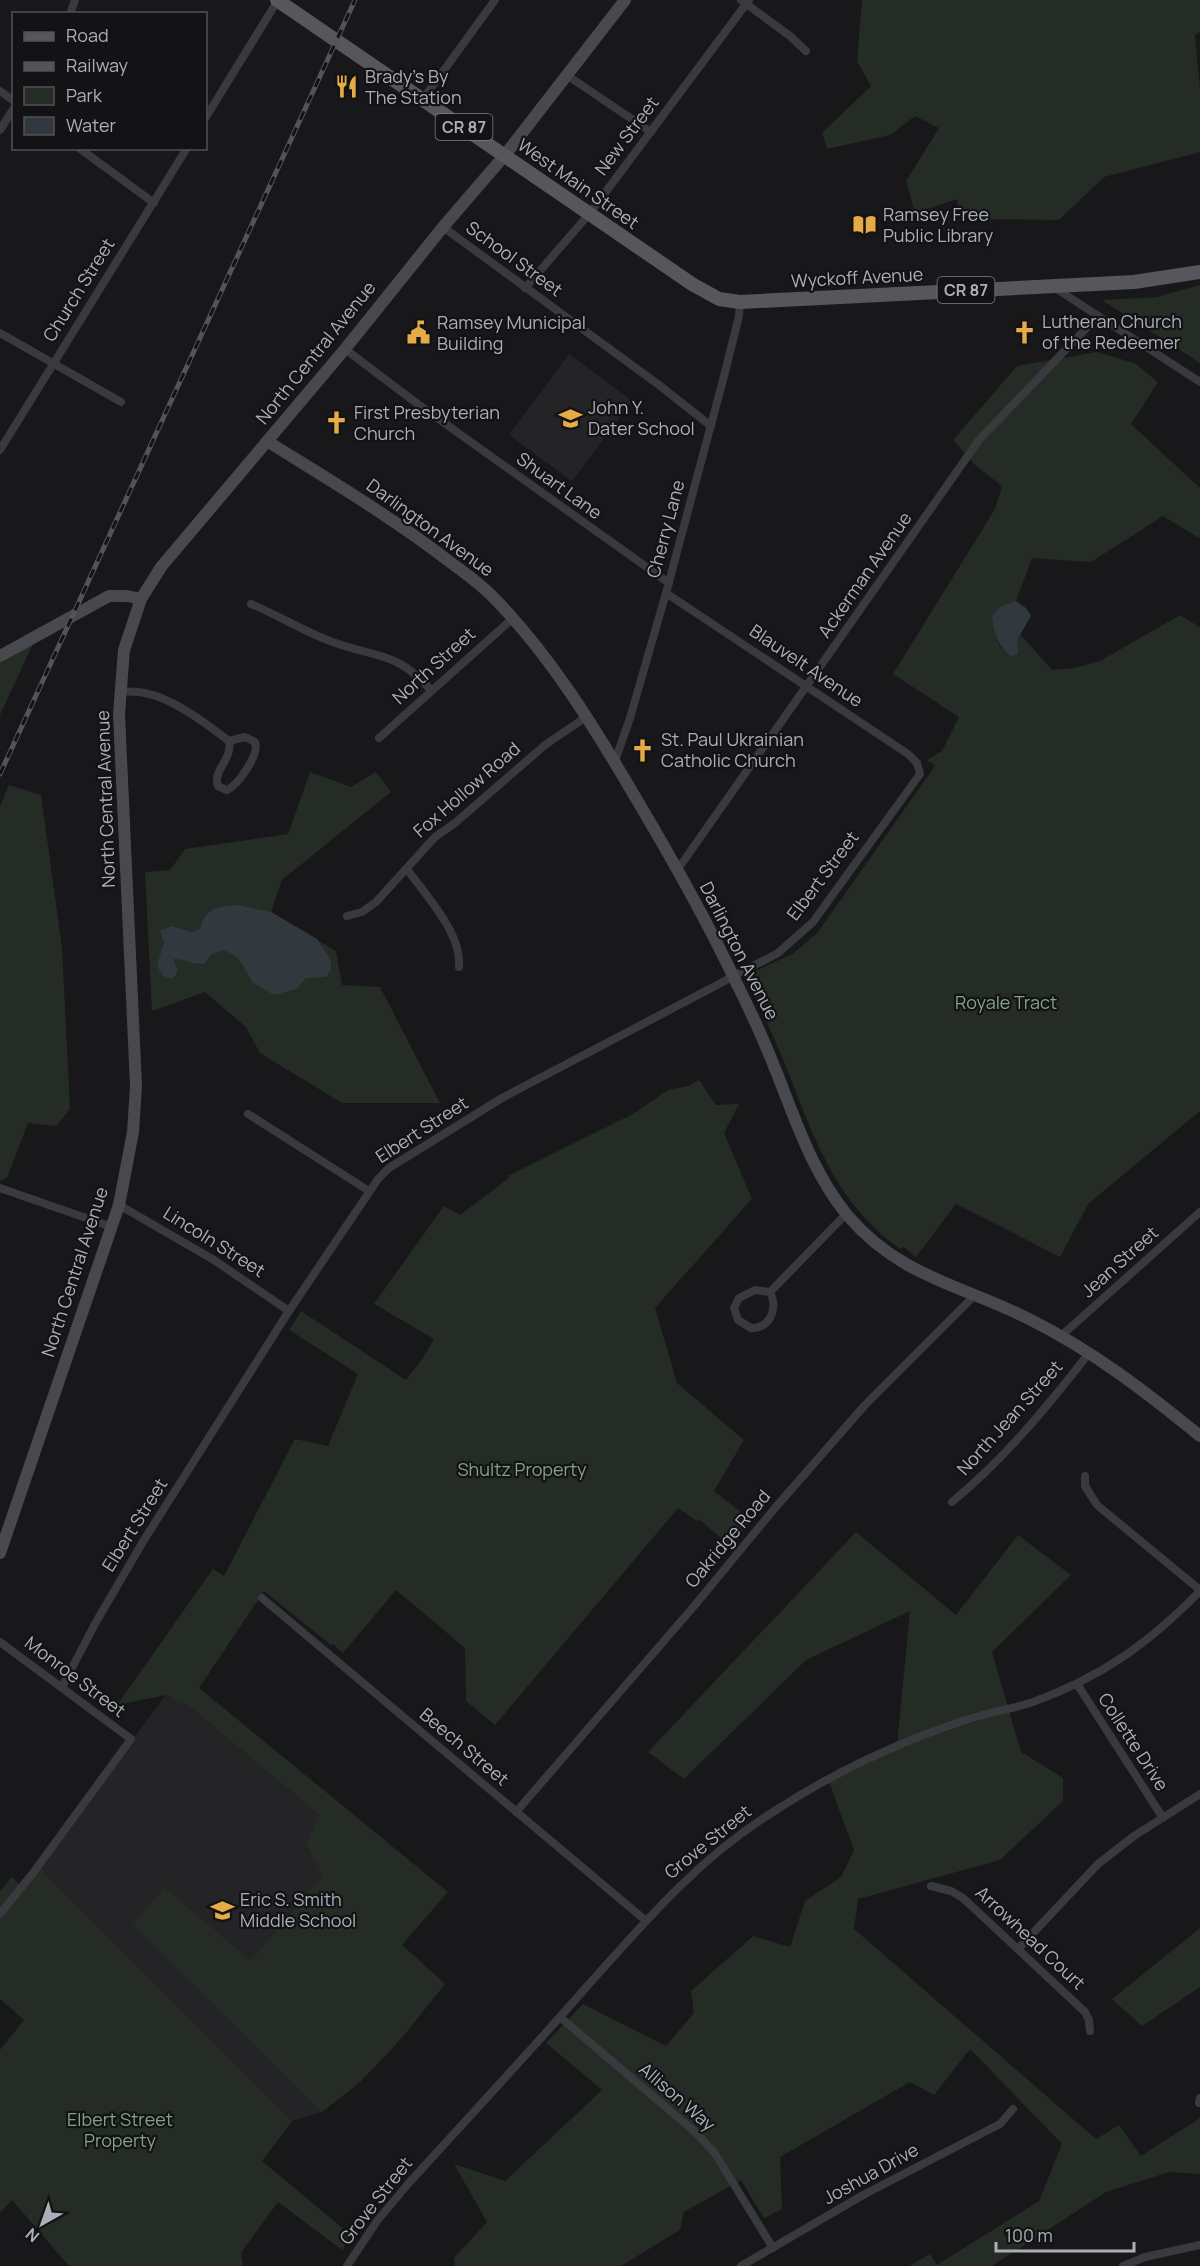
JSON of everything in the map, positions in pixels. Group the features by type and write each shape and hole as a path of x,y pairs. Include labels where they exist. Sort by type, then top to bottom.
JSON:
{"main road":[{"name":"West Main Street","path":"277,0 706,294 735,302"},
{"name":"North Central Avenue","path":"0,1553 119,1205 133,1132 136,1086 119,714 124,650 141,599 160,567 345,349 443,227 505,155 625,0"},
{"name":"Wyckoff Avenue","path":"735,302 1134,282 1200,272"},
{"name":"Darlington Avenue","path":"267,441 368,504 432,548 493,596 540,652 615,761 678,869 734,977 771,1058 802,1138 828,1188 846,1214 872,1241 905,1265 934,1280 1028,1318 1061,1336 1139,1386 1200,1436"},
{"path":"0,656 109,596 119,595 141,599"}],"street":[{"path":"207,115 277,0"},
{"path":"423,99 495,0"},
{"path":"746,1 806,51"},
{"name":"New Street","path":"525,288 590,213 746,1"},
{"path":"568,76 651,132"},
{"path":"0,130 12,111"},
{"path":"82,150 154,203"},
{"name":"Church Street","path":"0,450 51,364 186,150"},
{"name":"School Street","path":"443,227 659,385 711,426"},
{"path":"1051,285 1200,382"},
{"name":"Cherry Lane","path":"615,761 630,718 711,426 739,316 735,302"},
{"name":"Ackerman Avenue","path":"678,869 979,440 1098,316"},
{"path":"0,333 121,402"},
{"name":"Shuart Lane","path":"345,349 667,588"},
{"name":"Blauvelt Avenue","path":"667,588 908,754 917,764 920,774"},
{"path":"251,604 329,641 395,660 410,668 431,690"},
{"name":"North Street","path":"379,738 512,619"},
{"path":"120,691 144,693 160,698 229,741 250,738 257,746 254,756 236,784 227,790 222,789 216,781 230,753 229,741"},
{"name":"Fox Hollow Road","path":"347,916 362,912 376,902 435,837 455,823 545,745 586,717"},
{"name":"Elbert Street","path":"62,1688 126,1570 289,1311 369,1191 389,1168 502,1098 777,953 813,922 920,774"},
{"path":"407,869 444,920 455,940 460,955 459,967"},
{"path":"248,1114 369,1191"},
{"path":"0,1189 112,1227"},
{"name":"Lincoln Street","path":"119,1205 214,1260 289,1311"},
{"name":"Jean Street","path":"1061,1336 1200,1212"},
{"path":"770,1292 846,1214"},
{"path":"755,1290 770,1292 774,1306 769,1320 757,1328 744,1326 735,1315 734,1308 739,1298 755,1290"},
{"name":"Oakridge Road","path":"516,1812 865,1405 975,1295"},
{"name":"North Jean Street","path":"952,1502 974,1484 1046,1409 1089,1353"},
{"path":"1085,1476 1085,1485 1097,1505 1200,1591"},
{"name":"Grove Street","path":"346,2266 386,2209 645,1920 692,1873 744,1831 834,1776 922,1736 976,1717 1030,1703 1077,1684 1106,1668 1152,1637 1200,1591"},
{"name":"Beech Street","path":"262,1598 645,1920"},
{"name":"Monroe Street","path":"0,1642 131,1739 33,1873 0,1914"},
{"name":"Collette Drive","path":"1077,1684 1163,1818"},
{"path":"1018,1949 1098,1864 1134,1836 1200,1794"},
{"name":"Arrowhead Court","path":"932,1886 960,1896 1018,1949 1085,2012 1089,2020 1090,2031"},
{"name":"Allison Way","path":"560,2017 695,2132 714,2152 773,2248"},
{"path":"1199,2103 1200,2098"},
{"name":"Joshua Drive","path":"741,2266 865,2194 1000,2124 1013,2109"},
{"path":"1123,2266 1145,2257 1200,2245"}],"shaded area":[{"name":"John Y. Dater School","path":"569,354 632,401 572,481 509,435"},
{"name":"Eric S. Smith Middle School","path":"166,1695 189,1706 319,1815 323,1874 445,1984 400,2040 360,2082 322,2112 292,2121 38,1866"}],"green space":[{"path":"862,0 1200,0 1200,32 1195,35 1200,89 1200,152 1104,177 1059,220 962,219 957,199 915,213 906,181 939,128 915,116 890,135 827,149 822,133 871,86 857,61"},
{"path":"1200,285 1200,363 1102,300 1157,297"},
{"name":"Royale Tract","path":"1097,352 1134,363 1158,382 1131,424 1200,488 1200,536 1199,538 1163,516 1091,562 1032,558 1016,601 1001,606 996,633 1000,645 1010,656 1020,634 1052,670 1074,668 1100,661 1180,615 1200,627 1200,1111 1088,1204 1060,1257 956,1204 916,1257 904,1247 900,1249 861,1214 833,1174 811,1130 745,976 794,953 818,932 935,766 927,760 942,751 959,717 893,674 995,509 1002,486 975,465 953,440 1017,366"},
{"path":"41,626 0,715 0,650"},
{"path":"310,772 351,787 376,772 391,792 282,880 271,912 336,951 342,985 380,987 440,1103 342,1103 260,1053 246,1027 205,992 152,1011 145,872 170,870 185,849 288,834"},
{"path":"9,785 41,795 62,948 70,1109 56,1126 28,1123 7,1178 0,1181 0,806"},
{"name":"Shultz Property","path":"699,1080 716,1105 739,1104 724,1133 752,1199 655,1308 677,1383 744,1440 714,1491 751,1520 730,1546 699,1519 697,1521 678,1508 495,1725 466,1701 465,1648 396,1590 343,1653 264,1591 199,1688 448,1892 402,1945 445,1984 400,2040 360,2082 322,2112 133,1924 164,1887 251,1961 323,1875 306,1844 319,1815 189,1706 166,1695 117,1705 213,1569 224,1576 295,1439 328,1446 358,1374 289,1330 301,1311 406,1380 434,1339 374,1304 444,1206 460,1215 509,1178 508,1176 633,1114 668,1090 688,1086"},
{"path":"856,1532 956,1615 1018,1535 1071,1575 992,1652 1021,1752 1063,1778 1063,1801 1000,1860 858,1899 854,1929 1096,2139 1119,2125 1141,2156 1200,2118 1200,2174 1169,2172 1106,2192 992,2266 909,2266 930,2254 937,2265 1039,2201 1062,2144 970,2049 934,2095 910,2082 780,2157 782,2209 764,2218 741,2180 684,2212 680,2230 621,2266 455,2266 454,2258 487,2222 454,2164 505,2181 602,2090 546,2043 583,2004 666,2046 694,2013 691,1991 753,1936 790,1947 805,1901 841,1877 854,1850 828,1779 897,1745 910,1611 806,1660 684,1779 648,1752"},
{"name":"Elbert Street Property","path":"36,1864 292,2121 262,2161 351,2235 342,2250 278,2202 241,2253 243,2266 69,2266 12,2200 0,2213 0,2050 24,2020 0,1999 0,1891 12,1877 19,1884"},
{"path":"1200,1928 1200,1987 1142,2026 1112,1999"}],"water":[{"path":"1016,601 1026,608 1031,616 1017,640 1018,654 1010,656 997,638 992,616 1001,606"},
{"path":"237,905 271,912 317,939 331,960 331,969 326,977 306,978 296,989 274,995 253,983 238,958 224,950 212,954 204,964 173,959 178,970 173,979 163,976 157,966 164,942 160,931 172,926 192,932 200,929 209,912 224,906"}],"railway":[{"path":"0,774 355,0"}],"place":[{"name":"Brady's By The Station","path":"347,87"},
{"name":"Ramsey Free Public Library","path":"865,225"},
{"name":"Lutheran Church of the Redeemer","path":"1024,332"},
{"name":"Ramsey Municipal Building","path":"419,333"},
{"name":"John Y. Dater School","path":"570,418"},
{"name":"First Presbyterian Church","path":"336,423"},
{"name":"St. Paul Ukrainian Catholic Church","path":"643,750"},
{"name":"Eric S. Smith Middle School","path":"222,1910"}]}
